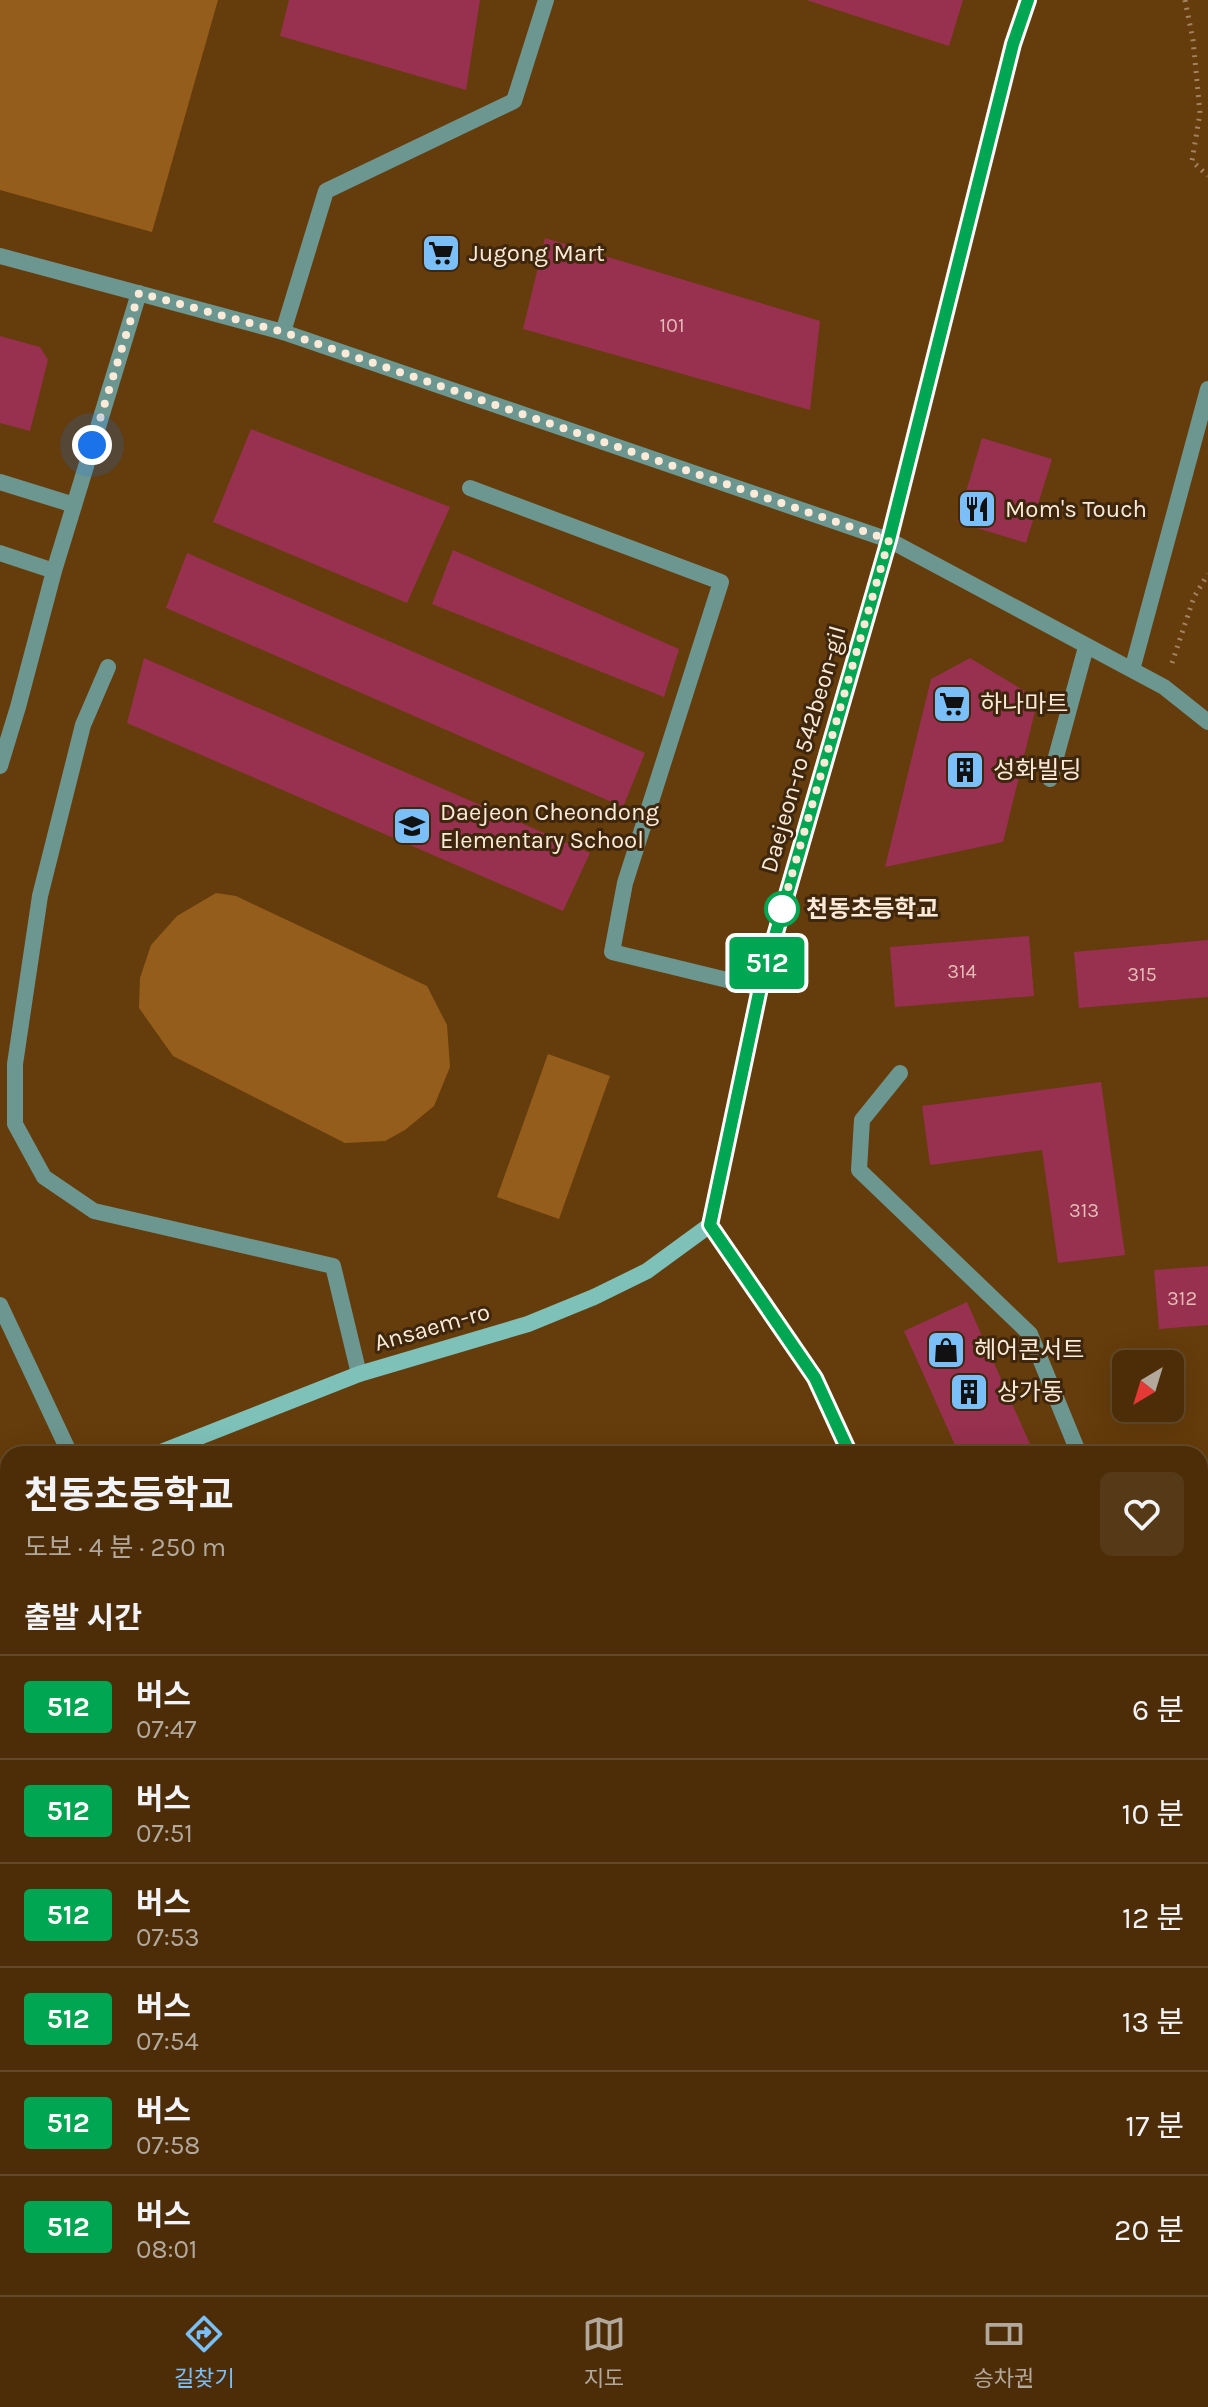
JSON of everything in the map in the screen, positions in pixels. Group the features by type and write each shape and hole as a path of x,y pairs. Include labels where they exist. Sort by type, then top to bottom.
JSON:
{"main road":[{"name":"Daejeon-ro 542beon-gil","path":"710,1225 760,988 889,540 1013,44 1028,0"},
{"name":"Ansaem-ro","path":"176,1446 359,1374 528,1324 594,1297 647,1271 710,1225"},
{"path":"710,1225 815,1378 846,1446"}],"street":[{"path":"283,332 326,191 514,101 546,0"},
{"path":"0,256 283,332 889,540 1164,687 1208,722"},
{"path":"0,766 54,571 139,293"},
{"path":"1132,670 1208,389"},
{"path":"0,482 74,505"},
{"path":"470,488 721,582 625,883 612,952 760,988"},
{"path":"0,553 54,571"},
{"path":"1050,779 1086,647"},
{"path":"108,667 83,725 40,896 15,1064 15,1124 44,1177 94,1211 333,1266 359,1374"},
{"path":"900,1073 862,1120 859,1170 1030,1334 1076,1446"},
{"path":"0,1305 66,1446"}],"path":[{"path":"1185,0 1193,40 1200,113 1192,161 1208,176"},
{"path":"1164,687 1194,597 1208,574"}],"shaded area":[{"path":"0,0 218,0 152,232 0,190"},
{"path":"216,893 236,896 427,986 447,1025 450,1067 434,1106 405,1130 385,1141 345,1143 173,1056 139,1008 140,978 151,945 177,916"},
{"path":"548,1054 610,1076 559,1219 497,1197"}],"building":[{"path":"289,0 480,0 466,90 280,36"},
{"path":"806,0 963,0 949,46"},
{"path":"545,238 820,321 810,410 523,329"},
{"path":"0,336 40,347 48,360 30,431 0,423"},
{"path":"251,429 450,507 407,603 213,522"},
{"path":"982,438 1052,459 1026,543 957,522"},
{"path":"453,550 679,649 664,697 432,604"},
{"path":"187,553 645,753 623,807 166,608"},
{"path":"144,658 590,853 563,911 127,723"},
{"name":"성화빌딩","path":"970,658 1038,699 1003,842 885,867 931,679"},
{"path":"1029,936 1034,996 895,1007 890,947"},
{"path":"1208,940 1208,997 1079,1008 1074,952"},
{"path":"1101,1082 1125,1255 1058,1263 1042,1150 930,1165 922,1106"},
{"path":"1208,1266 1208,1325 1159,1329 1154,1270"},
{"name":"상가동","path":"967,1302 1031,1446 955,1446 904,1331"}],"bus line":[{"name":"512","path":"846,1446 815,1378 710,1225 760,988 889,540 1013,44 1028,0"}],"place":[{"name":"Jugong Mart","path":"441,253"},
{"name":"Mom's Touch","path":"977,509"},
{"name":"하나마트","path":"952,704"},
{"name":"성화빌딩","path":"965,770"},
{"name":"Daejeon Cheondong Elementary School","path":"412,826"},
{"name":"천동초등학교","path":"782,909"},
{"name":"헤어콘서트","path":"946,1350"},
{"name":"상가동","path":"969,1392"}],"route":[{"path":"92,445 139,293 283,332 889,540 782,909"}]}
